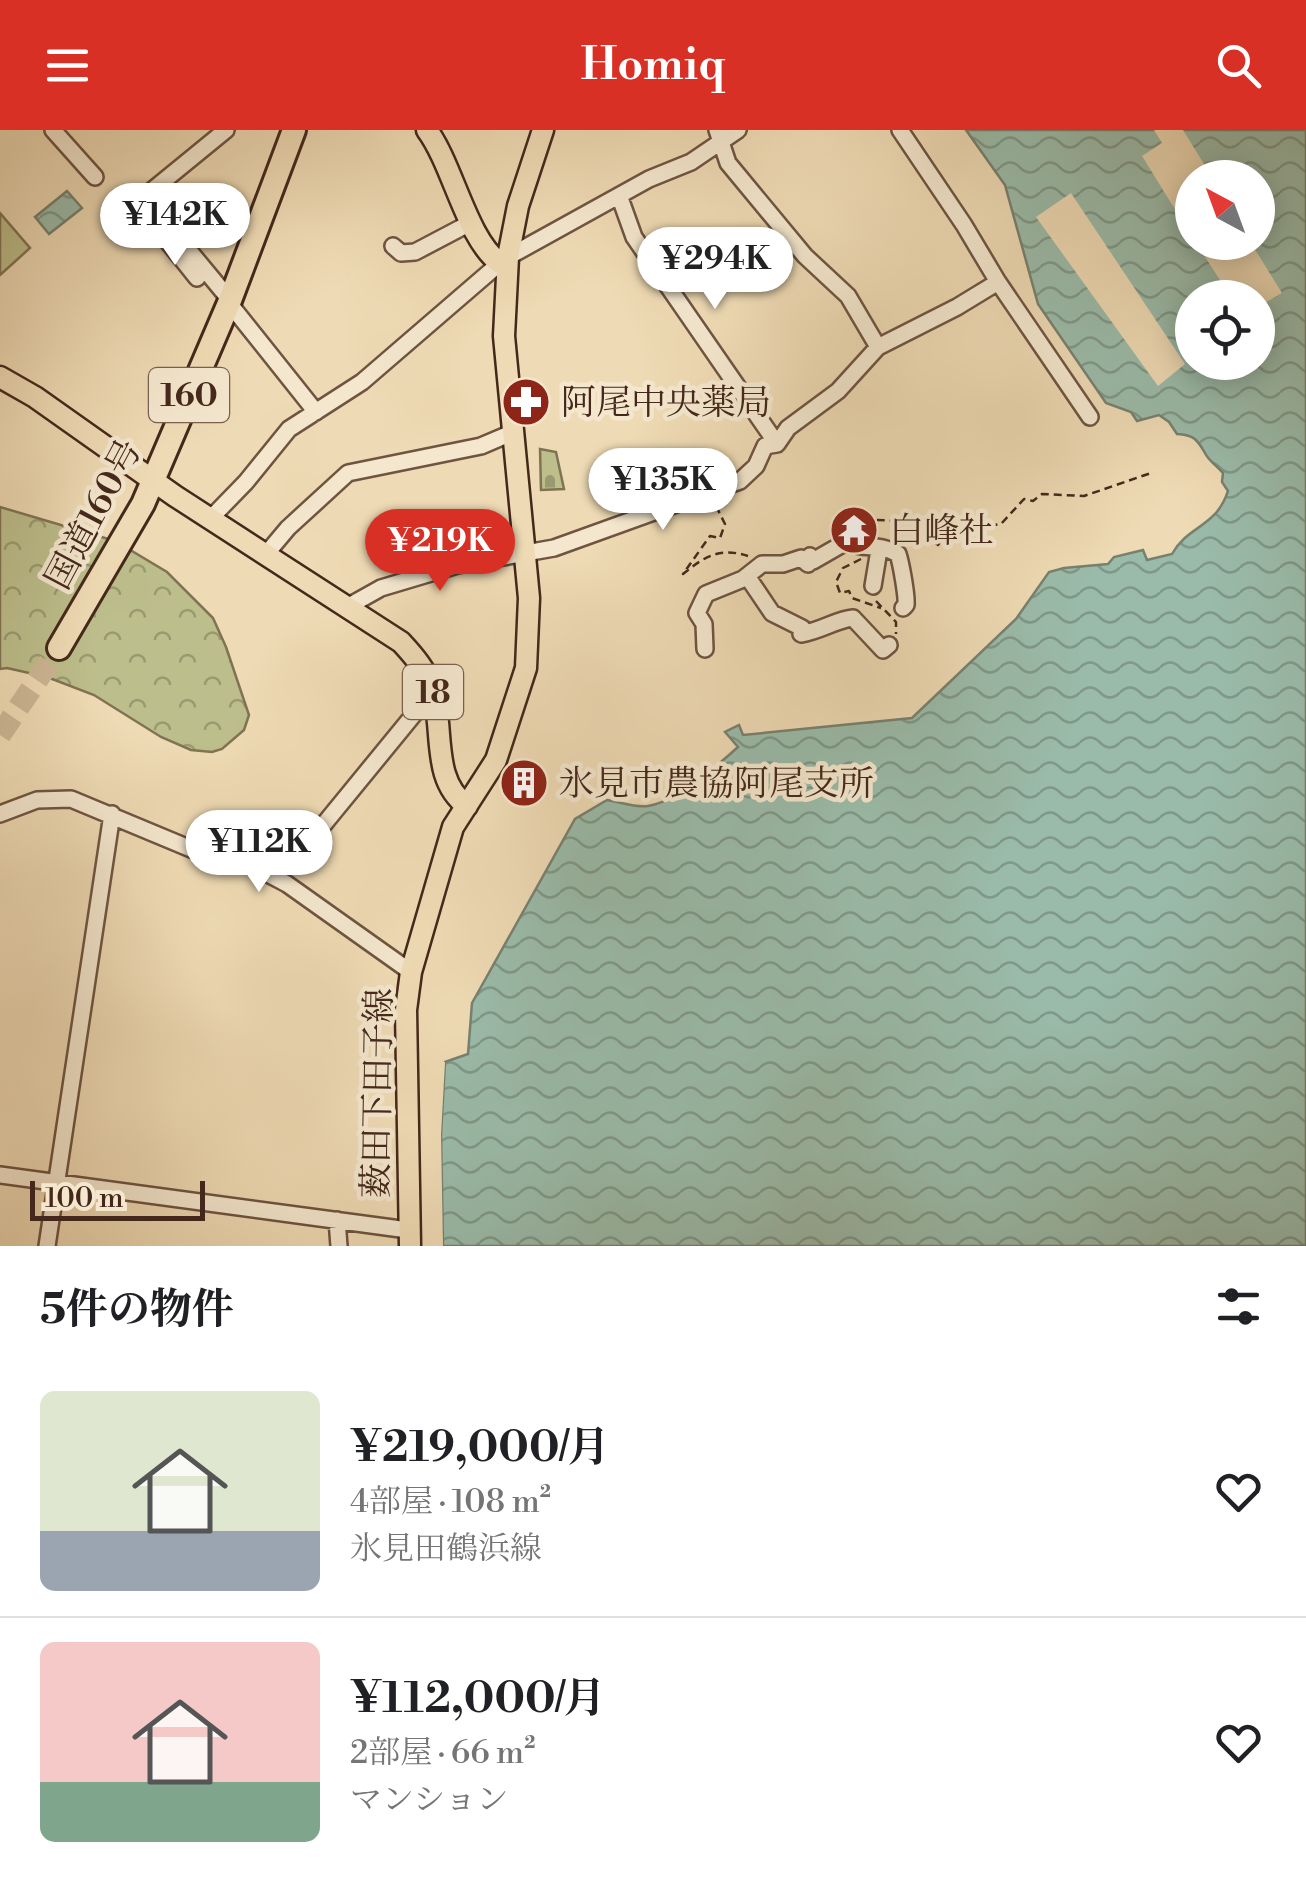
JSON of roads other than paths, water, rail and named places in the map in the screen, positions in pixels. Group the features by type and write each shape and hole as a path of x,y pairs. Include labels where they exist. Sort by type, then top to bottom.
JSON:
{"highway":[{"name":"国道160号","path":"59,648 104,575 153,481 230,302 294,130"}],"main road":[{"path":"427,130 480,242 491,257 504,260"},
{"name":"薮田下田子線","path":"409,1238 406,1010 410,972 449,838 496,760 526,668 528,598 504,336 504,260 543,130"},
{"name":"18","path":"0,377 401,642 416,658 433,691 448,784 458,800 468,806"}],"street":[{"path":"53,130 95,177"},
{"path":"226,130 144,197 316,412"},
{"path":"212,518 279,438 362,382 504,260 620,198 720,136 738,130"},
{"path":"900,130 1090,418"},
{"path":"720,136 728,163 804,256 857,308 878,347"},
{"path":"620,198 634,236 777,444"},
{"path":"152,207 161,233 197,278"},
{"path":"392,246 401,253 415,252 472,222"},
{"path":"347,607 381,588 442,570 554,548 740,481 756,466 765,446 777,444 788,428 838,391 878,347 998,282"},
{"path":"241,332 281,380 290,380"},
{"path":"267,554 288,528 348,473 481,446 514,432"},
{"path":"705,649 704,624 696,613 706,594 746,576 762,564 783,564 800,558 808,564 810,556 812,561 848,538 856,546 880,544 898,554 907,592 903,608"},
{"path":"872,586 878,556"},
{"path":"746,576 772,613 802,628 801,634 853,618 882,650 888,645"},
{"path":"0,814 37,800 71,799 220,861 247,859 294,845 320,829 433,691"},
{"path":"48,1246 112,814"},
{"path":"247,859 251,866 287,884 410,972"},
{"path":"0,1175 338,1220 409,1238"},
{"path":"338,1220 339,1246"}],"water":[{"path":"966,130 1306,130 1306,1246 443,1246 441,1135 445,1062 468,1054 472,1003 575,819 607,800 643,806 671,798 738,747 725,732 739,725 743,735 912,718 1016,619 1049,572 1108,564 1114,557 1143,550 1147,560 1172,554 1223,503 1228,491 1222,482 1223,473 1197,441 1177,434 1159,415 1137,421 1131,412 1106,403 1038,304 1005,185"},
{"path":"67,191 82,208 49,234 35,217"}],"tunnel":[{"path":"0,735 59,648"}],"place":[{"name":"阿尾中央薬局","path":"526,402"},
{"name":"白峰社","path":"854,530"},
{"name":"氷見市農協阿尾支所","path":"524,783"}]}
